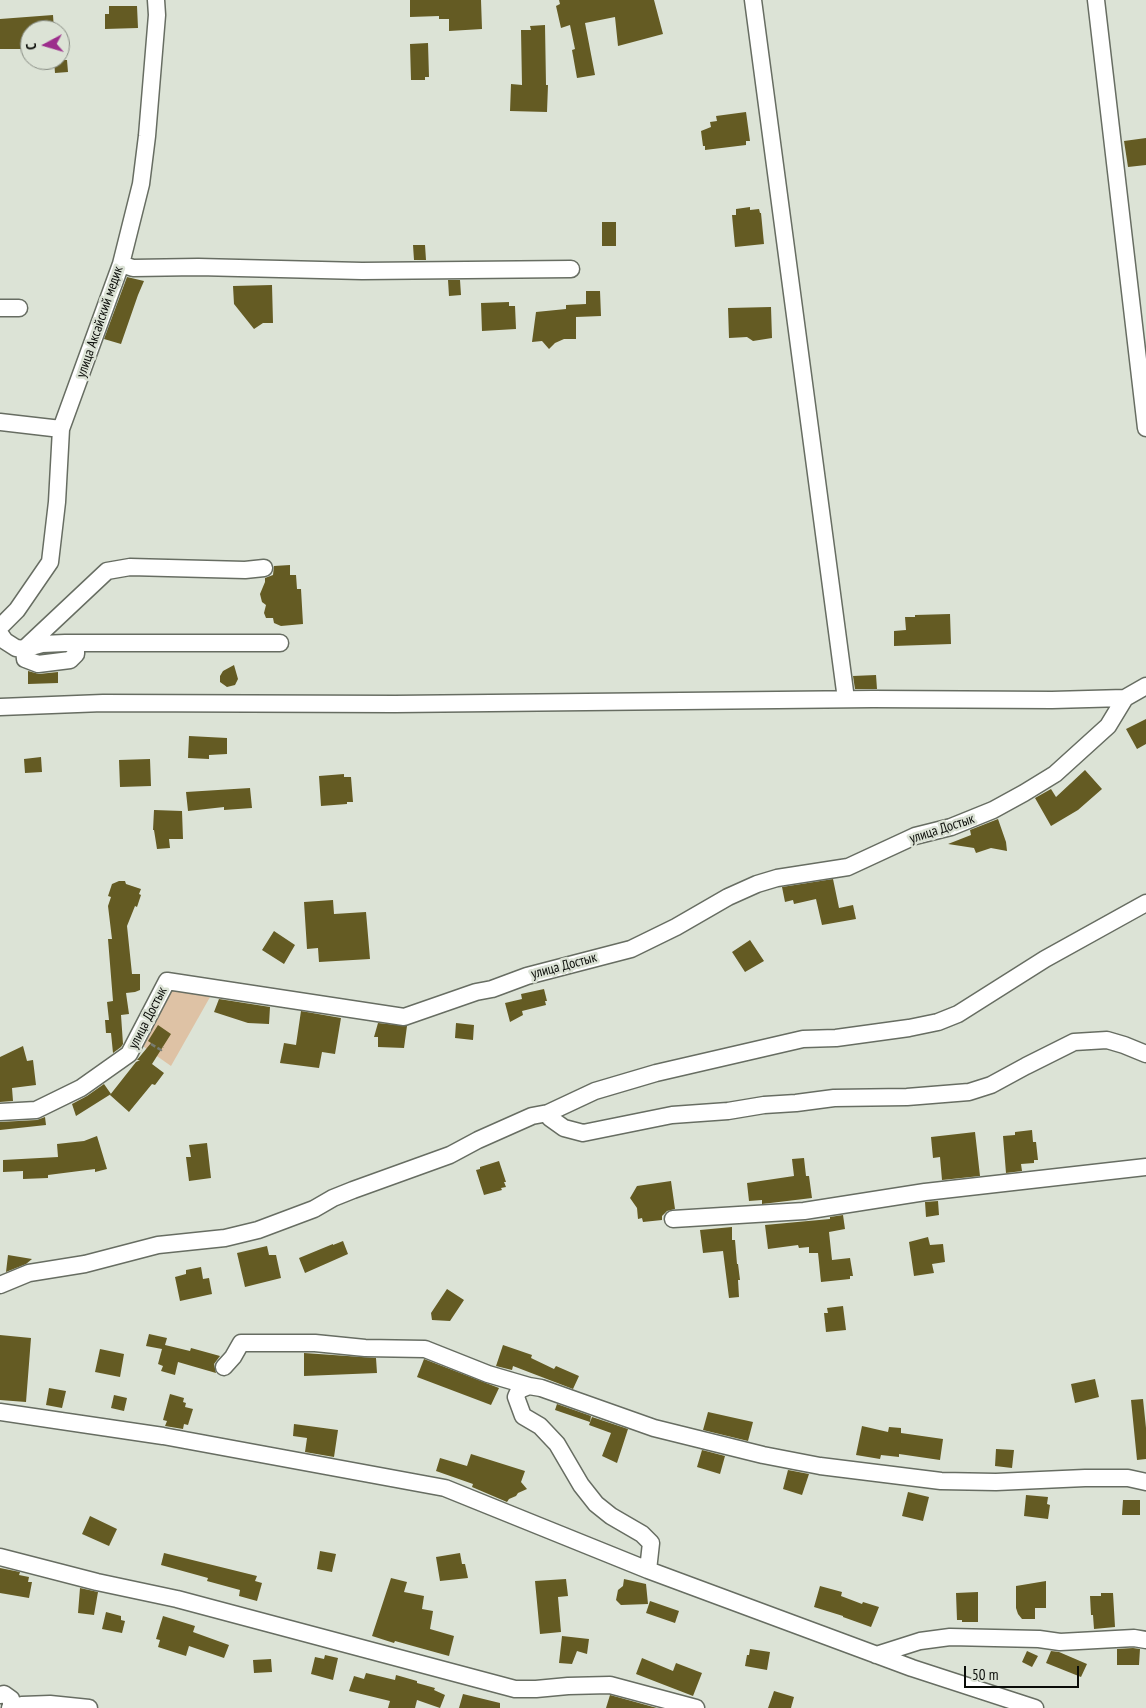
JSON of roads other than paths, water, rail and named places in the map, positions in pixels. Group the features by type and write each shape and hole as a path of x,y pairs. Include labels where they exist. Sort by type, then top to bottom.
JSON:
{"street":[{"name":"улица Аксайский медик","path":"0,627 17,610 50,562 57,502 61,429 121,264 141,184 157,15 156,0"},
{"path":"753,0 846,699"},
{"path":"1096,0 1146,428"},
{"path":"121,264 133,268 198,267 362,271 571,269"},
{"path":"0,308 18,308"},
{"path":"0,422 61,429"},
{"path":"24,649 107,571 130,567 245,570 264,568"},
{"path":"0,634 5,641 16,648 24,649 42,644 76,643 280,643"},
{"path":"0,707 103,703 376,704 846,699 1052,700 1125,698 1146,686"},
{"name":"улица Достык","path":"0,1112 36,1110 81,1088 129,1054 147,1031 167,981 404,1017 526,976 631,949 676,927 720,901 757,884 777,878 848,867 915,836 951,827 993,810 1055,774 1108,726 1125,698"},
{"path":"0,1285 28,1273 85,1264 158,1245 225,1238 258,1230 314,1210 333,1198 353,1190 450,1155 478,1140 532,1116 548,1113 595,1091 656,1073 803,1039 836,1038 938,1022 958,1014 1045,960 1146,903"},
{"path":"548,1113 550,1118 564,1128 583,1133 672,1115 764,1105 834,1098 907,1097 969,1092 991,1086 1074,1042 1107,1040 1146,1054"},
{"path":"673,1219 804,1211 925,1192 1146,1167"},
{"path":"224,1367 233,1357 241,1343 316,1343 365,1348 425,1349 500,1378 540,1388 572,1401 654,1428 763,1455 820,1466 941,1481 996,1482 1128,1478 1146,1482"},
{"path":"500,1378 517,1402 523,1416 540,1426 558,1444 581,1485 596,1504 611,1516 642,1534 651,1543 648,1570"},
{"path":"517,1402 516,1397 519,1390 529,1386"},
{"path":"0,1412 162,1436 445,1488 648,1570 876,1654 1035,1708"},
{"path":"0,1557 194,1604 515,1688 536,1689 610,1685 696,1708"},
{"path":"876,1654 920,1642 950,1637 1039,1639 1066,1642 1134,1638 1146,1640"},
{"path":"7,1703 50,1704 89,1708"}]}
